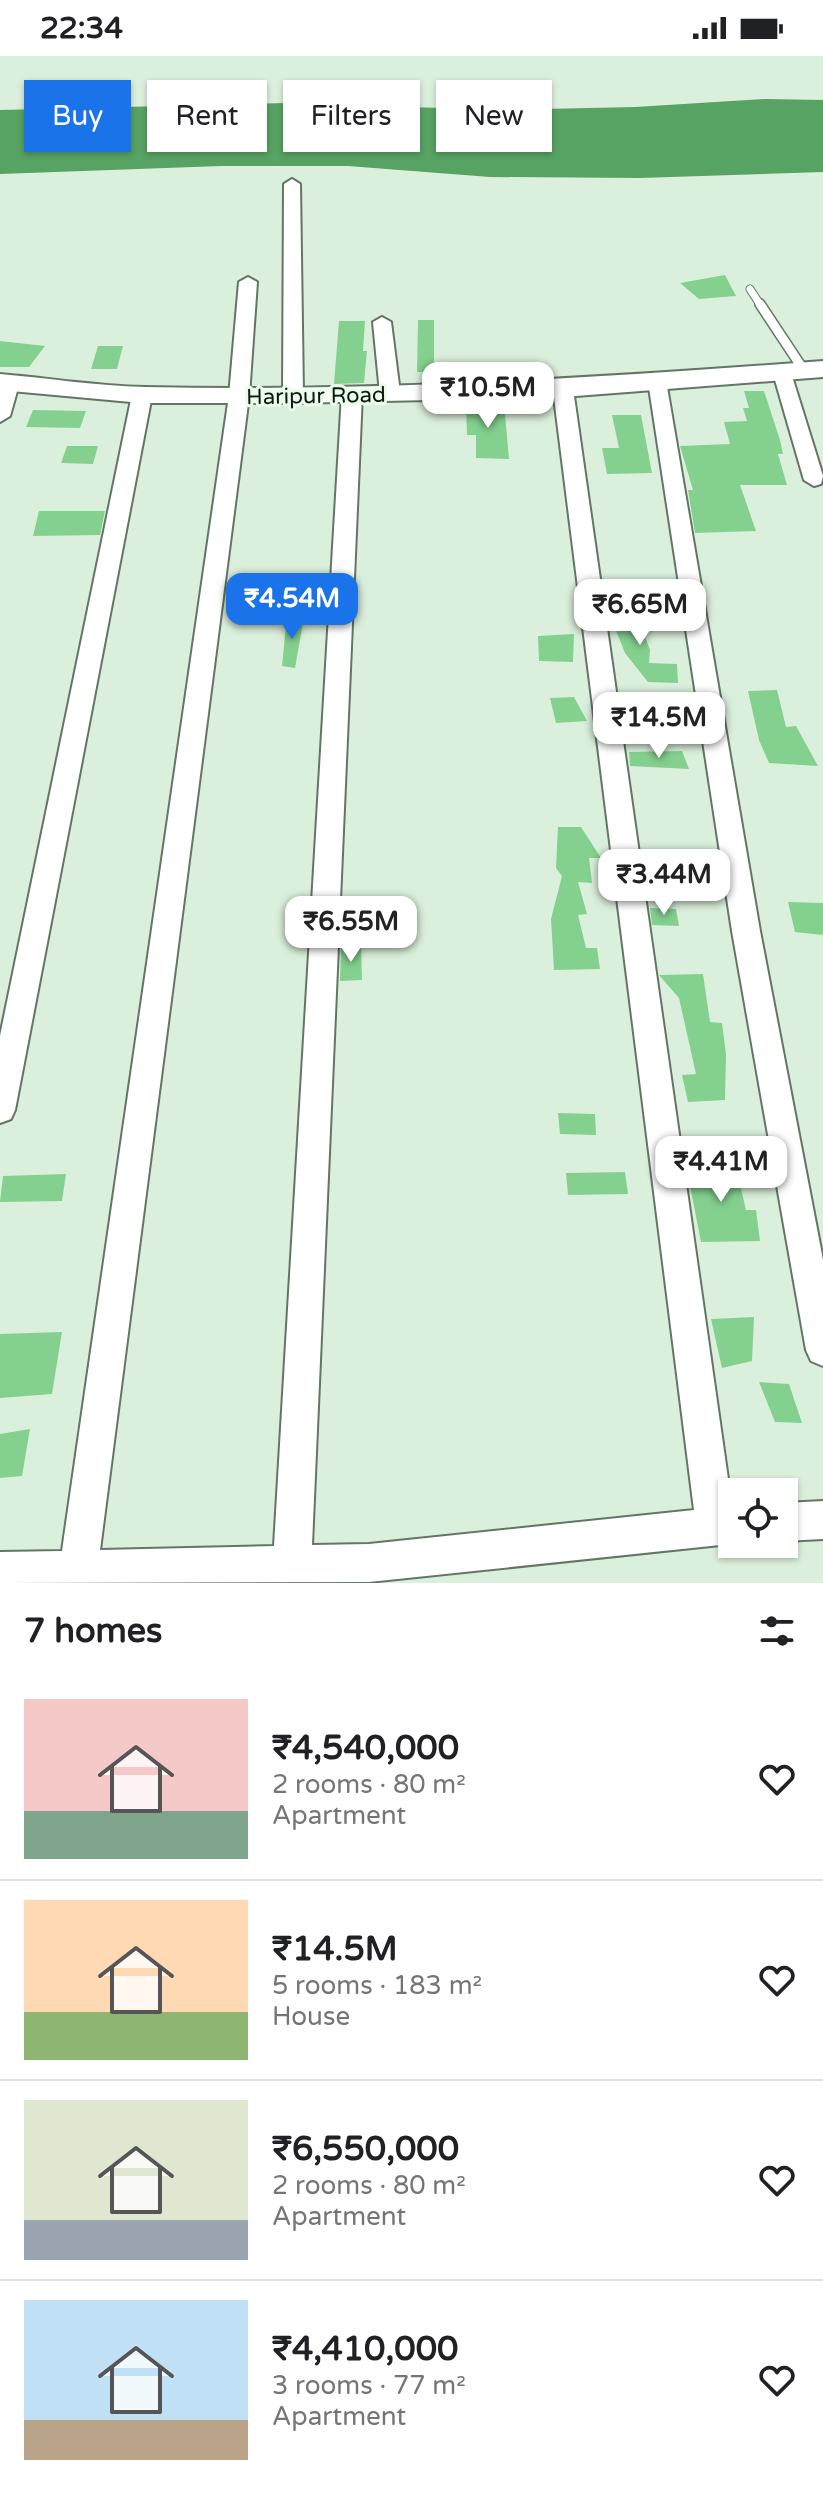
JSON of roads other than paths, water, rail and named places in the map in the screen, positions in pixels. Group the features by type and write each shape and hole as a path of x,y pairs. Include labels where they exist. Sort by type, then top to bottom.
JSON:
{"street":[{"path":"292,184 293,395"},
{"path":"79,1568 239,396 248,282"},
{"path":"382,322 390,393"},
{"path":"803,371 814,480"},
{"name":"Haripur Road","path":"5,383 142,395 239,396 563,389 803,371"},
{"path":"657,381 746,931 823,1350"},
{"path":"0,416 5,383"},
{"path":"563,389 718,1484"},
{"path":"292,1566 352,394"},
{"path":"0,1110 142,395"},
{"path":"798,1521 823,1520"},
{"path":"0,1571 369,1563 718,1527"}],"lane":[{"path":"750,289 803,371"}]}
